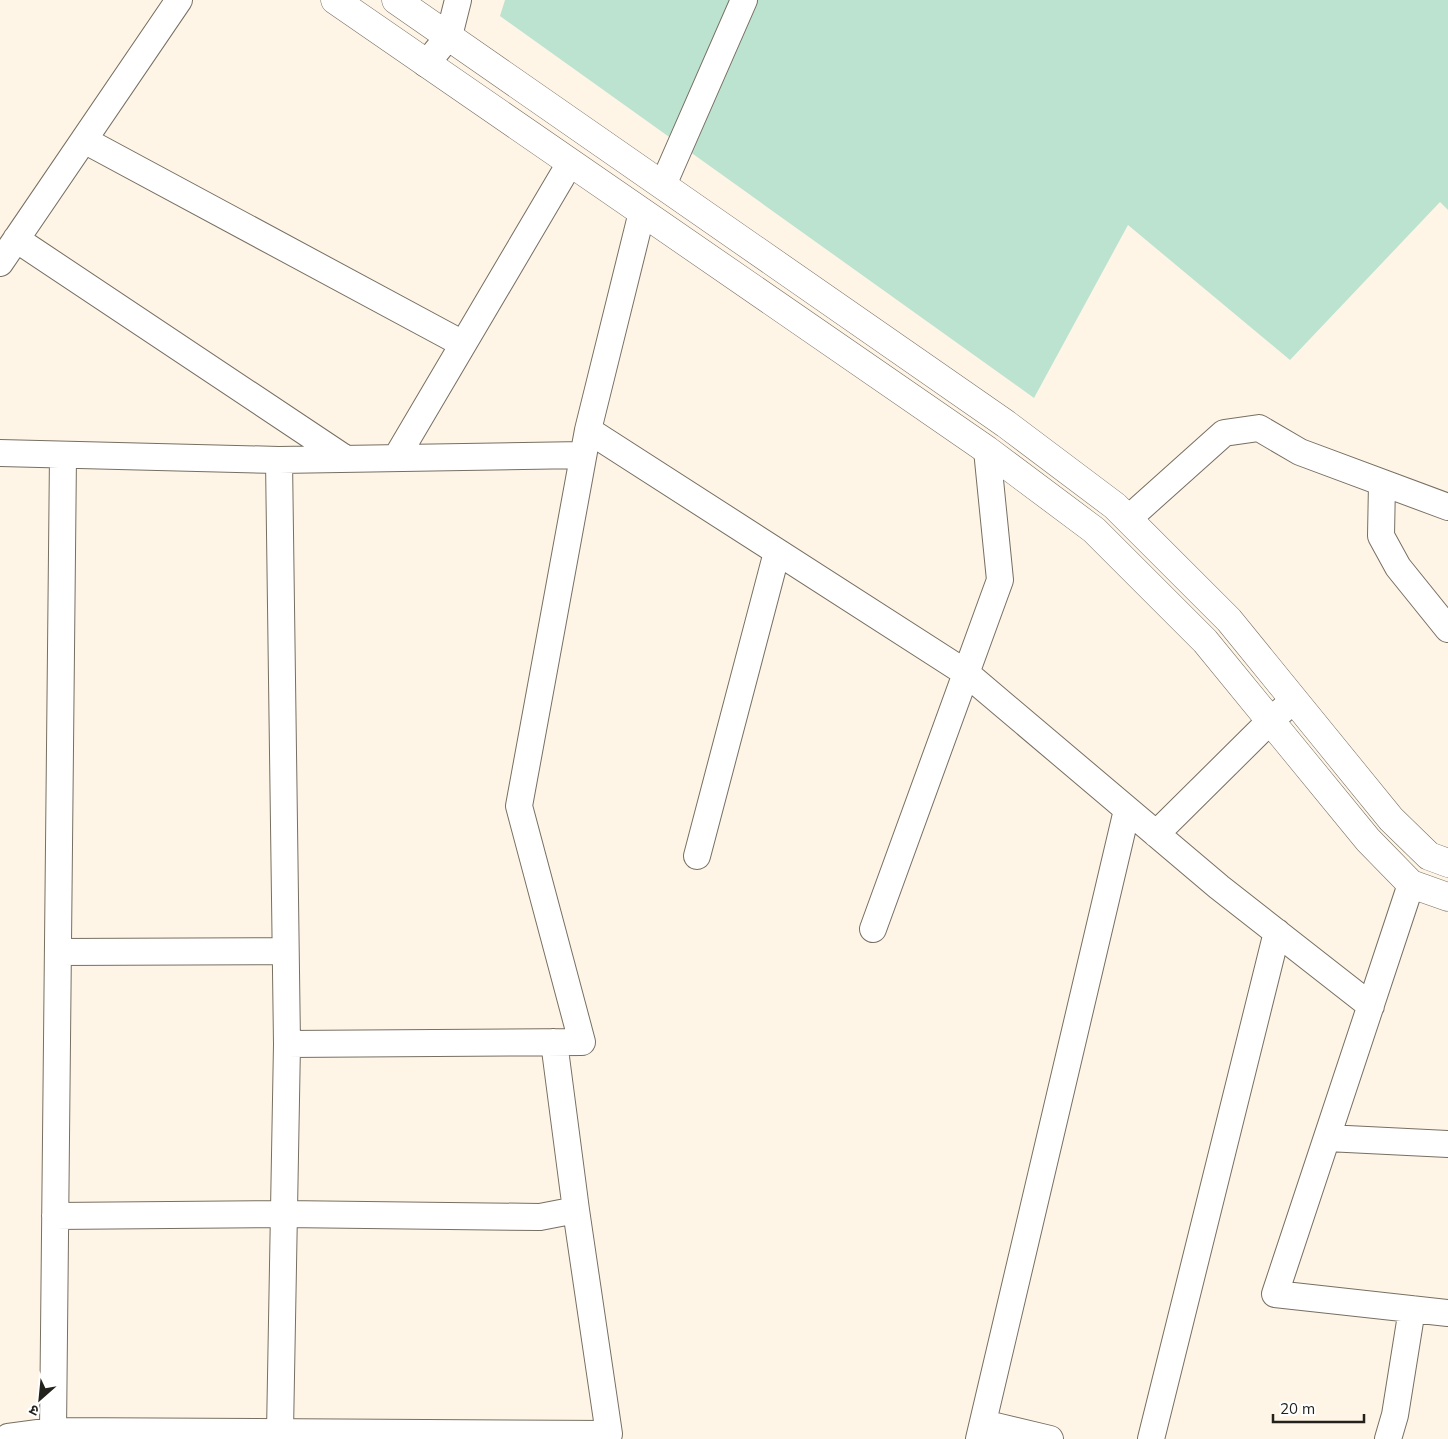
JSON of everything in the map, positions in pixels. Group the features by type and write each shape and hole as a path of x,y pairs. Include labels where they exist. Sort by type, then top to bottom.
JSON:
{"highway":[{"path":"335,0 988,450 1094,530 1205,641 1368,840 1412,884 1448,897"},
{"path":"396,0 1006,424 1114,506 1229,620 1391,819 1429,856 1448,864"}],"street":[{"path":"0,263 179,0"},
{"path":"426,64 449,36 458,0"},
{"path":"663,185 744,0"},
{"path":"84,140 463,344"},
{"path":"396,458 570,163"},
{"path":"287,1044 582,1042 519,806 586,442 642,212"},
{"path":"16,239 346,459"},
{"path":"1128,519 1224,433 1259,428 1300,452 1448,507"},
{"path":"0,453 279,460 346,459 396,458 586,442 777,552 966,673 1218,886 1371,1006"},
{"path":"873,929 1000,580 988,450"},
{"path":"53,1431 63,455"},
{"path":"279,460 287,1044 280,1432"},
{"path":"1382,483 1381,536 1398,567 1448,630"},
{"path":"697,856 777,552"},
{"path":"1156,834 1270,721 1294,700"},
{"path":"1050,1439 981,1431 1127,810"},
{"path":"1412,884 1275,1294 1448,1313"},
{"path":"1151,1439 1278,932"},
{"path":"58,952 286,951"},
{"path":"6,1438 53,1431 609,1434 576,1210 554,1042"},
{"path":"1327,1138 1448,1144"},
{"path":"55,1216 284,1214 540,1217 576,1210"},
{"path":"1388,1439 1396,1414 1412,1309"}],"green space":[{"path":"505,0 1448,0 1448,210 1440,202 1290,360 1128,225 1034,398 500,16"}]}
